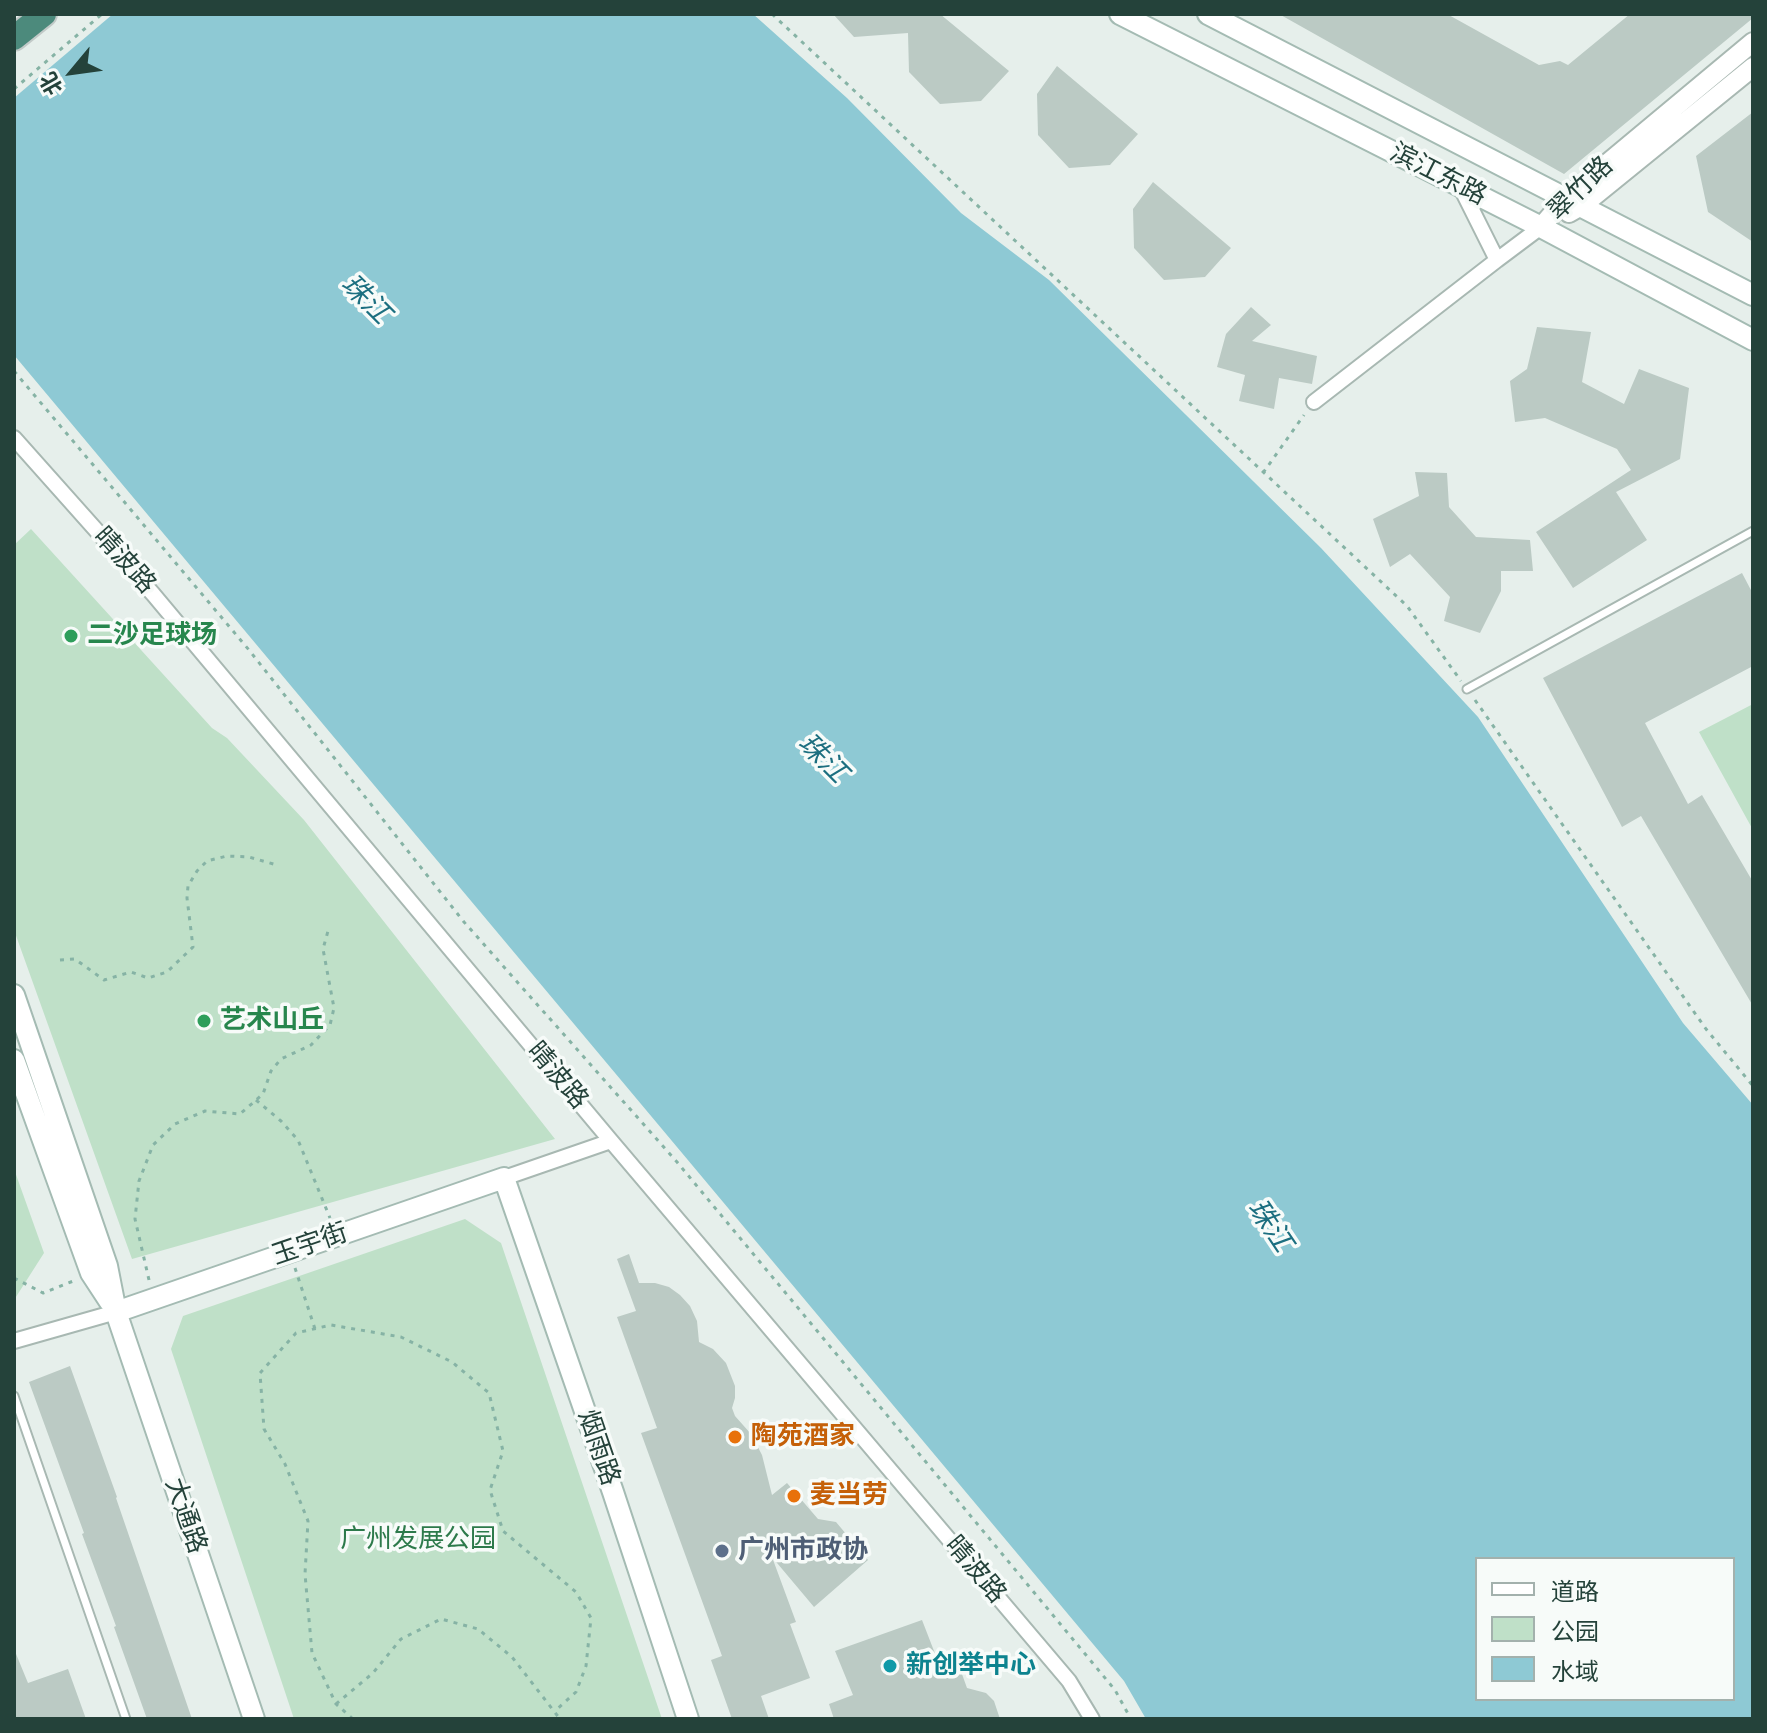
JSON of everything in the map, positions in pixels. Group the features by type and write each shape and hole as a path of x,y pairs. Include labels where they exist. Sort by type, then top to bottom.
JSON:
{"highway":[{"path":"14,38 44,14"}],"main road":[{"name":"滨江东路","path":"1120,14 1541,227 1753,340"},
{"name":"滨江东路","path":"1208,14 1753,295"},
{"name":"大通路","path":"14,995 107,1266 116,1312 254,1719"},
{"name":"大通路","path":"14,1060 91,1273 116,1312"},
{"name":"玉宇街","path":"116,1312 504,1178"},
{"name":"烟雨路","path":"504,1178 600,1452 688,1719"}],"street":[{"name":"翠竹路","path":"1575,201 1753,42"},
{"name":"翠竹路","path":"1541,227 1753,67"},
{"path":"1460,186 1497,260"},
{"path":"1314,402 1541,227"},
{"name":"晴波路","path":"14,438 153,594 1069,1681 1092,1719"},
{"path":"504,1178 611,1141"},
{"path":"14,1341 116,1312"}],"lane":[{"path":"1467,689 1753,531"},
{"path":"14,1396 126,1719"}],"path":[{"path":"14,89 102,14"},
{"path":"772,14 1407,606 1706,1029 1753,1086"},
{"path":"14,371 249,650 464,922 718,1211 1115,1690 1131,1719"},
{"path":"1263,473 1314,402"},
{"path":"60,960 75,959 104,980 131,972 148,978 167,972 193,947 188,886 207,861 227,856 249,857 277,865"},
{"path":"154,1299 135,1219 139,1181 153,1145 175,1124 205,1111 240,1114 263,1094 271,1071 281,1059 311,1045 330,1025 334,1008 323,949 328,931"},
{"path":"256,1100 298,1140 330,1218"},
{"path":"290,1252 315,1329"},
{"path":"14,1278 43,1293 91,1273"},
{"path":"353,1719 336,1704 312,1653 305,1574 308,1521 285,1464 264,1429 260,1373 296,1333 331,1325 401,1337 452,1362 489,1393 503,1451 490,1490 503,1531 576,1592 591,1618 586,1666 576,1692 555,1711"},
{"path":"336,1704 373,1673 401,1639 441,1619 478,1629 512,1657 560,1719"}],"green space":[{"path":"31,529 212,728 227,738 304,820 555,1139 132,1259 14,930 14,545"},
{"path":"1753,704 1753,830 1699,732"},
{"path":"14,1169 44,1253 14,1300"},
{"name":"广州发展公园","path":"465,1219 501,1243 662,1719 294,1719 171,1349 183,1316"}],"water":[{"name":"珠江","path":"14,14 753,14 847,98 961,213 1049,280 1321,548 1478,717 1683,1023 1753,1105 1753,1719 1146,1719 1124,1681 14,355"}],"pier":[{"path":"14,14 113,14 14,98"}],"building":[{"path":"833,14 940,14 1009,71 981,101 940,104 909,72 908,33 854,37"},
{"path":"1279,14 1447,14 1539,65 1560,61 1568,65 1630,14 1753,14 1753,18 1564,174"},
{"path":"1057,66 1138,134 1110,165 1069,168 1038,135 1037,94"},
{"path":"1753,112 1753,242 1708,212 1696,156"},
{"path":"1153,182 1231,248 1205,277 1164,280 1134,248 1133,209"},
{"path":"1251,307 1271,325 1252,341 1317,356 1312,384 1279,378 1274,409 1239,401 1245,375 1217,367 1226,334"},
{"path":"1537,327 1591,332 1582,382 1624,404 1639,369 1689,388 1680,459 1616,492 1647,540 1573,588 1536,532 1631,470 1617,449 1545,418 1515,422 1510,381 1527,369"},
{"path":"1415,472 1447,473 1449,507 1476,537 1530,540 1533,571 1501,571 1501,591 1480,633 1444,621 1450,597 1410,554 1390,567 1373,519 1419,496"},
{"path":"1742,573 1753,594 1753,666 1645,723 1688,804 1702,795 1753,882 1753,1006 1641,816 1622,827 1543,678"},
{"path":"629,1254 639,1283 669,1287 680,1295 697,1321 699,1342 713,1349 726,1363 735,1386 732,1408 762,1455 772,1495 787,1483 818,1519 836,1522 868,1560 814,1607 772,1557 796,1622 790,1624 810,1678 761,1696 769,1719 732,1719 711,1660 722,1656 641,1433 657,1428 617,1317 636,1311 617,1259"},
{"path":"70,1366 192,1719 147,1719 29,1382"},
{"name":"新创举中心","path":"922,1620 941,1669 958,1663 967,1688 986,1693 994,1701 1000,1719 834,1719 829,1704 853,1695 835,1651"},
{"path":"14,1649 28,1683 68,1669 86,1719 14,1719"}],"place":[{"name":"二沙足球场","path":"71,636"},
{"name":"艺术山丘","path":"204,1021"},
{"name":"陶苑酒家","path":"735,1437"},
{"name":"麦当劳","path":"794,1496"},
{"name":"广州市政协","path":"722,1551"},
{"name":"新创举中心","path":"890,1666"}]}
